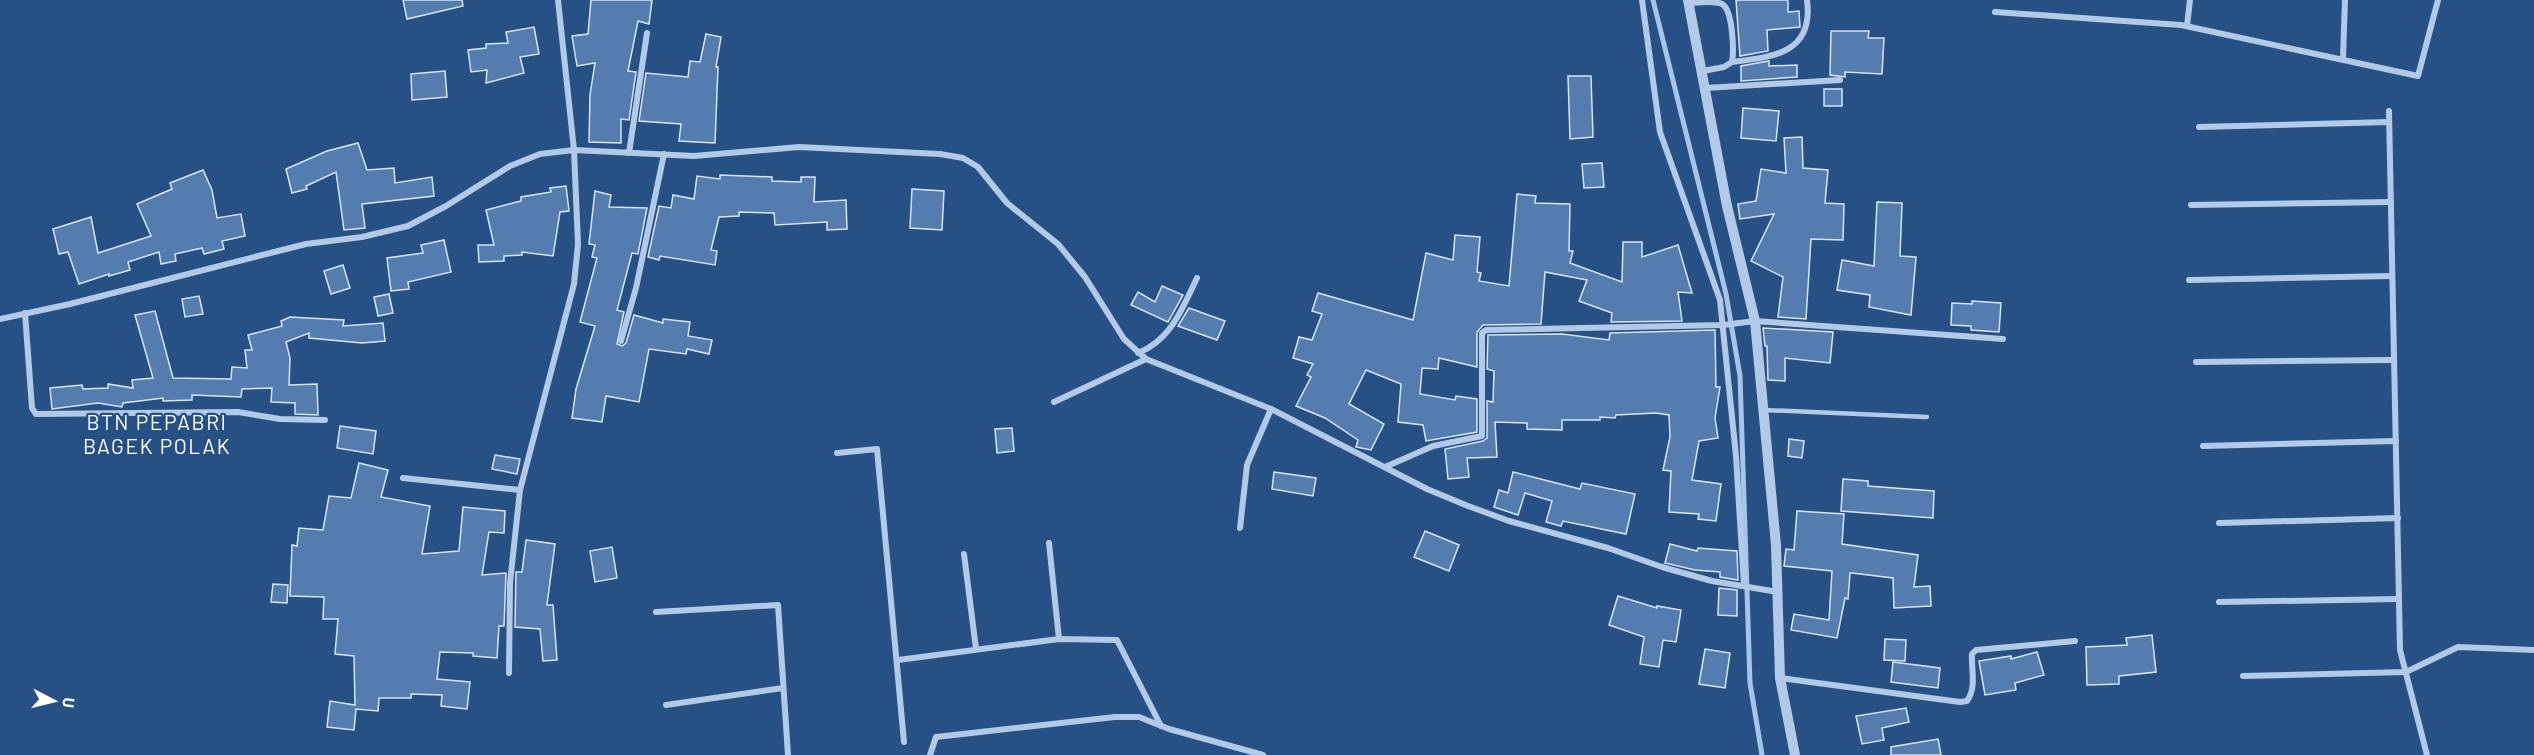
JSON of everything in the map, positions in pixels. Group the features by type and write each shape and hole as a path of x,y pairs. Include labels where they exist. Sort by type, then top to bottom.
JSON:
{"street":[{"path":"509,673 509,599 520,490 577,264 578,224 574,150 558,0"},
{"path":"1642,0 1660,132 1689,219 1720,300 1736,456 1746,587"},
{"path":"1702,70 1724,67 1732,62 1770,58 1784,53 1804,34 1808,25 1807,0"},
{"path":"2187,26 2190,0"},
{"path":"2343,57 2345,0"},
{"path":"1995,12 2187,26 2343,57 2418,76 2438,0"},
{"path":"1732,62 1732,39 1727,9 1721,3 1688,2 1750,322 1764,410 1778,592 1780,678 1795,755"},
{"path":"629,153 647,33"},
{"path":"1706,88 1840,80"},
{"path":"2389,111 2400,650 2427,755"},
{"path":"2199,127 2389,122"},
{"path":"0,319 70,304 306,244 362,237 408,226 446,206 521,160 540,154 574,150 702,155 799,147 840,147 940,154 968,160 986,174 1007,203 1058,244 1085,277 1124,339 1146,359 1271,409 1448,499 1509,521 1608,548 1671,570 1778,592"},
{"path":"621,341 636,288 664,154"},
{"path":"2192,206 2391,202"},
{"path":"2189,280 2392,276"},
{"path":"1137,353 1151,348 1177,321 1197,278"},
{"path":"26,313 32,408 36,414 238,412 280,418 325,420"},
{"path":"1385,466 1433,446 1482,436 1483,330 1724,325 1750,322 2002,339"},
{"path":"1054,402 1146,359"},
{"path":"2196,362 2394,360"},
{"path":"1240,528 1247,465 1271,409"},
{"path":"2203,446 2396,441"},
{"path":"837,453 877,449 904,742"},
{"path":"403,478 520,490"},
{"path":"2218,523 2398,518"},
{"path":"1048,543 1059,639"},
{"path":"964,554 975,649"},
{"path":"2219,602 2399,599"},
{"path":"656,612 778,605 788,755"},
{"path":"898,660 1059,639 1117,640 1161,726"},
{"path":"1780,678 1960,702 1967,701 1973,688 1972,654 1976,650 2075,640"},
{"path":"2243,676 2406,672 2458,648 2534,650"},
{"path":"666,705 783,688"},
{"path":"930,755 936,737 1115,717 1140,717 1161,726 1263,755"}],"lane":[{"path":"1764,410 1927,417"}],"building":[{"path":"403,0 462,0 463,6 407,19"},
{"path":"591,0 652,0 649,24 638,21 628,71 636,72 629,120 621,119 621,143 589,142 590,95 595,63 577,66 572,36 588,34"},
{"path":"1736,0 1788,0 1788,12 1799,11 1800,27 1767,30 1768,51 1740,56"},
{"path":"534,27 539,54 520,57 524,73 486,83 487,70 471,72 468,50 486,48 486,44 508,43 506,32"},
{"path":"1831,31 1869,31 1868,38 1884,38 1882,74 1845,72 1845,77 1830,75"},
{"path":"706,34 721,37 716,67 718,67 715,143 679,141 681,124 639,121 646,73 688,77 690,61 700,62"},
{"path":"1769,61 1769,66 1797,65 1797,77 1741,81 1741,66"},
{"path":"445,71 447,97 412,100 411,74"},
{"path":"1568,76 1591,76 1593,137 1570,139"},
{"path":"1824,89 1842,89 1842,106 1824,106"},
{"path":"1743,108 1779,111 1776,141 1741,138"},
{"path":"1802,137 1803,168 1828,170 1825,203 1844,204 1843,240 1811,239 1806,319 1778,317 1783,277 1751,261 1774,214 1740,219 1738,204 1756,201 1761,169 1786,173 1784,138"},
{"path":"358,143 367,170 394,168 395,183 432,177 434,196 362,204 365,228 344,230 336,172 306,186 307,189 292,193 286,169 327,151"},
{"path":"1602,163 1604,187 1584,188 1582,164"},
{"path":"203,170 212,190 217,218 241,214 245,236 222,241 224,249 204,254 202,248 175,254 176,261 161,264 159,252 128,262 130,270 79,284 68,252 59,254 53,229 91,217 98,253 151,236 137,204 172,189 170,183"},
{"path":"720,175 772,177 772,181 801,182 801,177 815,177 814,202 846,200 847,229 827,230 827,222 775,225 774,213 739,212 739,216 719,217 711,250 717,251 715,265 660,256 659,260 648,257 659,206 671,208 673,195 694,199 697,176 720,179"},
{"path":"566,186 569,211 560,212 553,256 522,252 522,255 504,256 504,261 479,262 478,245 494,245 486,210 521,201 521,197 551,192 550,188"},
{"path":"912,189 944,191 942,230 910,228"},
{"path":"595,191 611,195 609,207 647,208 638,254 632,253 617,310 624,312 617,344 622,346 626,343 634,315 663,323 663,319 690,322 688,336 712,340 709,354 687,349 686,354 649,349 639,402 606,396 602,422 572,418 576,389 595,326 580,322 597,258 592,257 595,245 589,244"},
{"path":"1517,194 1536,196 1535,203 1570,204 1569,251 1573,251 1570,263 1622,282 1623,242 1642,242 1642,257 1678,245 1692,293 1678,292 1682,321 1611,322 1612,313 1579,301 1587,280 1545,272 1541,324 1483,325 1477,332 1477,367 1439,358 1438,369 1422,368 1420,394 1455,400 1456,396 1477,399 1477,432 1426,441 1423,425 1398,422 1401,384 1366,370 1349,404 1384,424 1371,450 1356,447 1358,440 1325,418 1296,406 1311,377 1307,375 1313,364 1293,358 1299,337 1312,340 1322,314 1312,311 1318,293 1413,320 1426,253 1453,260 1455,235 1480,237 1477,272 1481,273 1479,281 1509,286"},
{"path":"1877,202 1902,203 1900,256 1916,257 1911,315 1869,307 1870,295 1837,290 1842,260 1874,266"},
{"path":"444,240 451,272 408,282 409,289 391,291 387,258 423,253 421,245"},
{"path":"343,265 350,288 331,294 324,271"},
{"path":"1162,286 1183,295 1168,322 1131,305 1138,292 1155,302"},
{"path":"389,294 393,313 378,316 374,297"},
{"path":"199,296 203,314 185,317 182,299"},
{"path":"1972,301 2001,303 1999,332 1971,330 1971,326 1951,325 1952,303 1972,304"},
{"path":"1189,308 1225,321 1217,340 1178,326"},
{"path":"155,311 173,378 231,379 232,367 247,368 245,350 252,350 248,335 282,326 281,321 290,317 344,320 343,326 383,323 385,341 362,343 309,338 309,333 286,342 290,358 289,385 317,384 318,415 295,414 295,403 271,402 272,388 242,389 241,397 192,395 192,400 163,401 163,398 123,403 122,407 98,403 52,409 50,388 82,385 83,389 108,388 108,384 133,388 132,380 153,378 135,315"},
{"path":"1763,328 1833,332 1830,363 1785,358 1785,381 1768,380 1767,346 1765,346"},
{"path":"1715,330 1716,387 1720,387 1715,418 1718,438 1699,441 1692,480 1721,484 1716,521 1698,519 1699,514 1669,512 1671,471 1663,470 1670,437 1669,415 1656,413 1616,415 1615,418 1600,417 1600,420 1562,420 1562,430 1527,429 1527,423 1495,422 1497,457 1467,458 1469,477 1448,479 1445,449 1483,441 1487,438 1487,401 1493,402 1494,371 1487,369 1488,335 1562,334 1609,340 1610,333"},
{"path":"340,426 376,431 373,454 337,448"},
{"path":"1012,428 1014,451 997,453 995,429"},
{"path":"1789,439 1804,441 1802,458 1788,456"},
{"path":"495,455 520,459 517,474 492,469"},
{"path":"359,463 388,470 381,497 430,506 422,554 459,551 463,507 505,511 504,533 489,532 482,575 506,573 504,626 499,626 497,658 473,656 473,653 440,652 437,679 470,682 467,709 441,706 442,695 411,694 411,698 379,698 378,711 356,709 354,730 327,727 330,701 355,705 354,656 335,654 338,619 323,619 324,597 290,596 292,545 297,546 299,528 323,530 329,496 351,498"},
{"path":"1274,472 1316,478 1313,496 1272,489"},
{"path":"1513,472 1580,489 1582,483 1635,494 1626,534 1563,521 1561,526 1546,522 1552,501 1525,493 1518,515 1494,507 1499,490 1508,493"},
{"path":"1843,479 1868,481 1868,486 1934,491 1933,518 1841,511"},
{"path":"1797,511 1844,514 1842,544 1918,555 1914,587 1930,586 1931,606 1894,608 1893,578 1850,573 1848,599 1845,598 1837,638 1791,630 1794,614 1829,620 1832,571 1784,566 1786,549 1794,550"},
{"path":"1425,531 1459,545 1449,571 1414,557"},
{"path":"526,540 555,544 547,605 553,605 557,660 543,661 540,629 515,627 516,572 522,572"},
{"path":"1670,544 1697,551 1698,548 1737,551 1738,580 1720,577 1720,572 1695,570 1665,563"},
{"path":"612,547 617,578 595,582 590,551"},
{"path":"273,584 288,585 287,603 271,602"},
{"path":"1719,588 1737,590 1737,616 1718,615"},
{"path":"1618,596 1657,608 1657,606 1681,610 1676,642 1663,640 1659,667 1640,664 1644,637 1609,625"},
{"path":"2152,635 2156,672 2119,676 2119,684 2087,685 2086,647 2127,645 2126,638"},
{"path":"1885,639 1906,640 1905,661 1884,660"},
{"path":"1705,649 1730,653 1725,688 1699,684"},
{"path":"2037,652 2044,675 2015,683 2016,690 1985,695 1979,661 2011,656 2011,659"},
{"path":"1893,662 1940,668 1938,688 1891,682"},
{"path":"1906,708 1909,722 1882,728 1884,740 1862,744 1856,716"},
{"path":"1938,739 1941,755 1891,755 1891,747"}],"waterway":[{"path":"1653,0 1726,294 1740,376 1750,683 1762,755"}],"district":[{"name":"BTN PEPABRI BAGEK POLAK","path":"157,435"}]}
